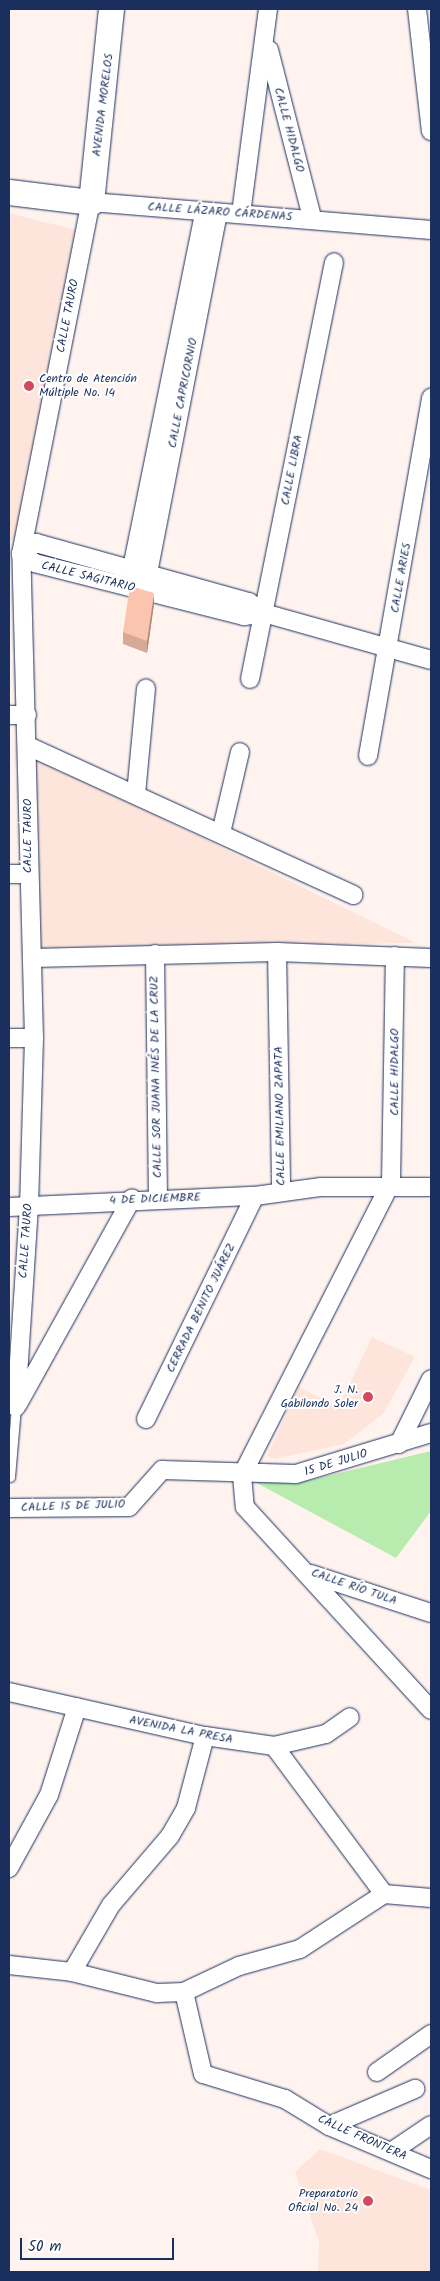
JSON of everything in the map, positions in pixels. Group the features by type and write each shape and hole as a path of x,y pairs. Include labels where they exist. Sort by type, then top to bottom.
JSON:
{"street":[{"name":"AVENIDA MORELOS","path":"91,202 111,9"},
{"name":"CALLE HIDALGO","path":"241,214 267,42 268,9"},
{"path":"417,9 431,131"},
{"name":"CALLE HIDALGO","path":"267,42 312,217"},
{"name":"CALLE LÁZARO CÁRDENAS","path":"9,192 211,213 312,217 431,230"},
{"name":"CALLE TAURO","path":"16,1407 29,1207 34,1038 34,958 28,874 27,715 15,554 91,202"},
{"name":"CALLE CAPRICORNIO","path":"140,571 211,213"},
{"name":"CALLE LIBRA","path":"250,678 334,262"},
{"name":"CALLE ARIES","path":"368,756 389,648 431,398"},
{"name":"CALLE SAGITARIO","path":"15,554 36,543 249,602 264,613 431,660"},
{"name":"CALLE SAGITARIO","path":"15,554 35,563 244,616 264,613"},
{"path":"136,794 146,688"},
{"path":"9,715 27,715"},
{"path":"28,746 354,895"},
{"path":"221,834 240,752"},
{"path":"9,874 28,874"},
{"path":"34,958 277,952 431,958"},
{"name":"CALLE EMILIANO ZAPATA","path":"277,952 281,1192 321,1187 431,1187"},
{"name":"CALLE SOR JUANA INÉS DE LA CRUZ","path":"154,954 158,1199"},
{"name":"CALLE HIDALGO","path":"388,1188 395,1120 395,956"},
{"path":"9,1038 34,1038"},
{"path":"242,1475 388,1188"},
{"name":"4 DE DICIEMBRE","path":"9,1207 132,1198 255,1196 281,1192"},
{"name":"CERRADA BENITO JUÁREZ","path":"146,1419 255,1196"},
{"path":"16,1407 132,1198"},
{"path":"399,1444 431,1379"},
{"name":"15 DE JULIO","path":"242,1475 296,1474 431,1433"},
{"name":"CALLE 15 DE JULIO","path":"9,1508 129,1507 162,1470 242,1475"},
{"name":"CALLE RÍO TULA","path":"242,1475 245,1507 310,1574 431,1613"},
{"path":"310,1574 431,1710"},
{"name":"AVENIDA LA PRESA","path":"9,1692 205,1736 274,1746 326,1734 350,1717"},
{"path":"9,1868 49,1795 77,1707"},
{"path":"72,1972 111,1905 150,1857 170,1836 186,1808 205,1736"},
{"path":"274,1746 384,1894"},
{"path":"9,1965 72,1972 157,1994 184,1992 238,1966 300,1949 384,1894 431,1898"},
{"name":"CALLE FRONTERA","path":"184,1992 203,2074 285,2099 329,2126 431,2169"},
{"path":"377,2072 431,2034"},
{"path":"329,2126 415,2089"},
{"path":"391,2152 431,2125"}],"lane":[{"name":"CALLE TAURO","path":"10,1476 16,1407"}],"shaded area":[{"name":"Centro de Atención Múltiple No. 14","path":"9,213 80,231 21,540 9,540"},
{"path":"35,756 416,943 40,948"},
{"name":"J. N. Gabilondo Soler","path":"372,1337 415,1357 383,1414 344,1444 275,1459 267,1456 299,1387 339,1407"},
{"name":"Preparatorio Oficial No. 24","path":"320,2149 431,2190 431,2272 318,2272 319,2242 295,2172"}],"green space":[{"path":"431,1451 431,1511 396,1558 255,1482 306,1481"}],"building":[{"path":"130,586 154,593 147,641 123,632"}],"place":[{"name":"Centro de Atención Múltiple No. 14","path":"29,386"},
{"name":"J. N. Gabilondo Soler","path":"368,1397"},
{"name":"Preparatorio Oficial No. 24","path":"368,2201"}]}
